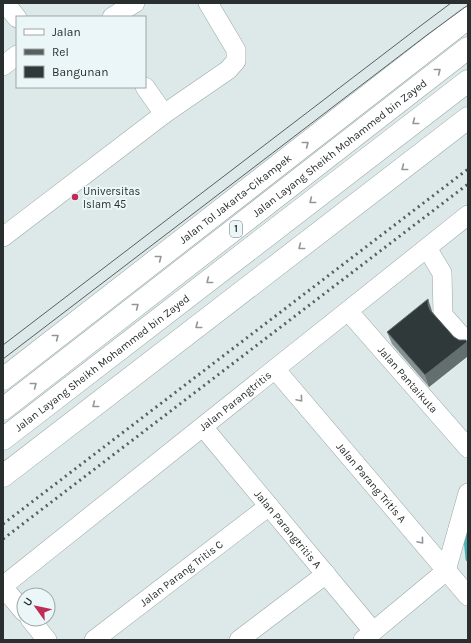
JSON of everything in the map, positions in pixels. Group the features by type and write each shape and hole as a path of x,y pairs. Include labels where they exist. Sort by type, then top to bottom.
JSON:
{"highway":[{"name":"Jalan Tol Jakarta–Cikampek","path":"3,378 468,18"},
{"name":"Jalan Layang Sheikh Mohammed bin Zayed","path":"3,409 468,48"},
{"name":"Jalan Layang Sheikh Mohammed bin Zayed","path":"3,439 468,81"},
{"path":"3,476 468,118"}],"street":[{"path":"5,3 16,17"},
{"path":"114,16 135,3"},
{"path":"3,237 164,114 228,70 236,60 236,50 208,3"},
{"path":"3,66 16,56"},
{"path":"146,88 164,114"},
{"name":"Jalan Parangtritis","path":"3,586 468,215"},
{"path":"427,248 442,273 443,315 467,342"},
{"name":"Jalan Pantaikuta","path":"348,311 468,448"},
{"name":"Jalan Parang Tritis A","path":"275,369 468,596"},
{"name":"Jalan Parangtritis A","path":"203,426 326,574 368,636"},
{"path":"368,636 446,571 468,493"},
{"name":"Jalan Parang Tritis C","path":"94,640 269,506"},
{"path":"239,640 326,574"},
{"path":"3,586 16,602"},
{"path":"36,627 47,640"}],"building":[{"path":"428,299 430,310 454,337 459,340 466,340 467,342 425,375 387,332"}],"waterway":[{"path":"468,532 466,538 468,559"}],"tram line":[{"path":"3,345 451,3"},
{"path":"3,359 468,5"}],"railway":[{"path":"3,524 468,169"},
{"path":"3,539 468,184"}],"place":[{"name":"Universitas Islam 45","path":"75,197"}]}
